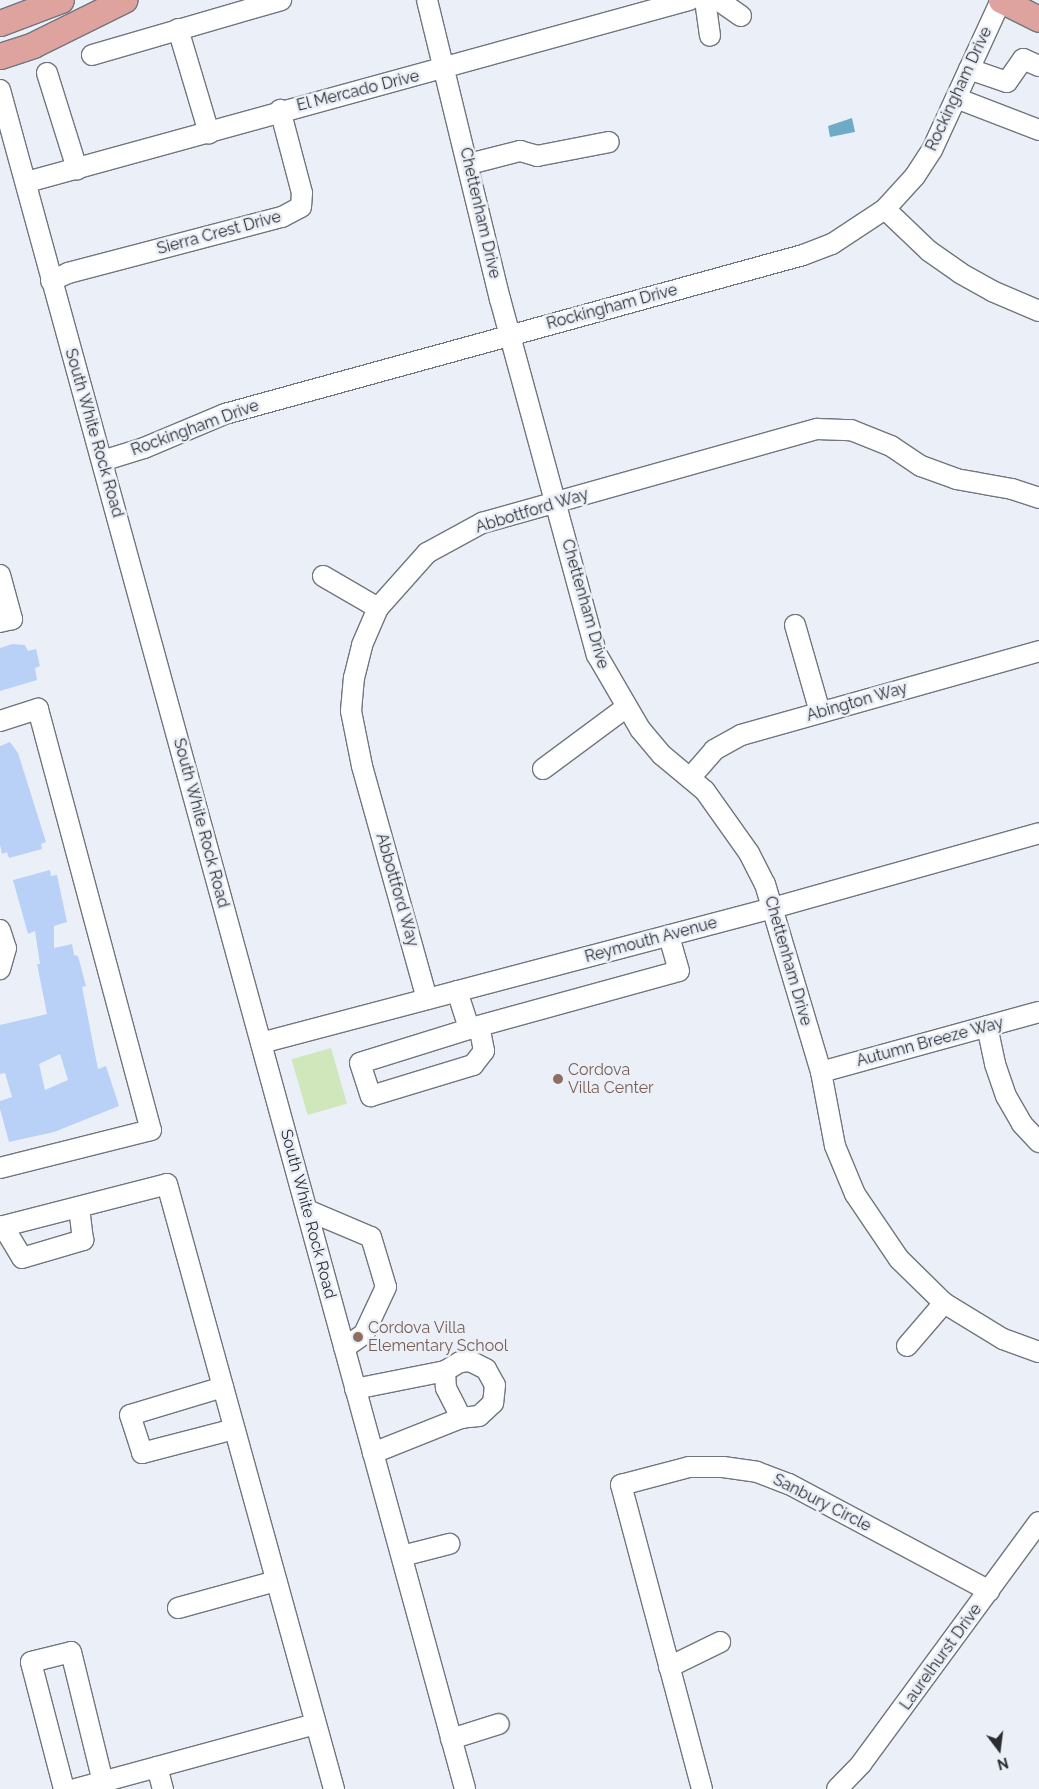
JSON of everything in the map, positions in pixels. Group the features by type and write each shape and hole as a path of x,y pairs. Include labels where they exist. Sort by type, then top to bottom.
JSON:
{"main road":[{"path":"0,23 61,0"},
{"path":"0,56 33,45 124,0"},
{"path":"1001,0 1039,19"}],"street":[{"path":"92,55 281,0"},
{"name":"Chettenham Drive","path":"427,0 446,69 510,334 597,656 625,708 662,755 705,791 749,853 766,884 821,1072 835,1146 855,1194 899,1259 944,1303 1003,1339 1039,1352"},
{"name":"El Mercado Drive","path":"27,182 209,133 280,110 446,69 646,6 689,0"},
{"path":"704,0 710,36"},
{"path":"718,0 741,16"},
{"name":"Rockingham Drive","path":"102,460 144,448 225,414 510,334 803,255 859,229 885,209 924,163 1001,0"},
{"path":"178,29 209,133"},
{"path":"969,69 1007,82 1023,59 1039,66"},
{"path":"47,73 77,169"},
{"name":"South White Rock Road","path":"0,90 27,182 60,277 102,460 465,1789"},
{"path":"956,98 1039,130"},
{"name":"Sierra Crest Drive","path":"60,277 282,217 301,207 302,192 280,110"},
{"path":"469,164 520,151 537,156 609,142"},
{"path":"885,209 929,251 960,273 992,292 1039,311"},
{"name":"Abbottford Way","path":"427,999 362,766 351,711 354,678 362,645 378,608 413,566 442,543 482,523 817,430 851,430 890,446 921,466 956,479 1012,488 1039,498"},
{"path":"0,575 12,618 0,622"},
{"path":"323,576 378,608"},
{"path":"795,625 820,712"},
{"name":"Abington Way","path":"690,778 702,760 727,741 820,712 1039,652"},
{"path":"543,769 625,708"},
{"path":"0,721 38,709 151,1130 0,1168"},
{"name":"Reymouth Avenue","path":"261,1043 773,908 1039,833"},
{"path":"0,930 6,948 0,969"},
{"path":"457,991 474,1028 484,1051 473,1064 371,1096 360,1062 474,1028 678,971 669,935"},
{"name":"Autumn Breeze Way","path":"821,1072 1039,1012"},
{"path":"987,1026 994,1064 1006,1096 1022,1124 1039,1142"},
{"path":"79,1207 83,1240 22,1258 1,1227 166,1184 334,1789"},
{"path":"307,1210 371,1237 386,1288 364,1334 344,1348"},
{"path":"907,1346 944,1303"},
{"path":"356,1389 445,1371 460,1362 470,1361 486,1368 492,1376 495,1394 487,1410 470,1418 461,1418 373,1453"},
{"path":"445,1371 446,1388 461,1418"},
{"path":"223,1387 130,1414 142,1453 234,1430"},
{"name":"Sanbury Circle","path":"702,1789 621,1485 672,1470 723,1467 773,1477 989,1591"},
{"name":"Laurelhurst Drive","path":"837,1789 861,1764 1039,1522"},
{"path":"402,1556 449,1544"},
{"path":"178,1608 276,1580"},
{"path":"669,1667 720,1642"},
{"path":"64,1789 31,1662 71,1652 103,1782"},
{"path":"76,1789 315,1724"},
{"path":"451,1739 499,1724"},
{"path":"157,1767 163,1789"}],"green space":[{"path":"331,1048 347,1104 308,1115 292,1059"}],"water":[{"path":"852,118 855,132 830,137 828,126"}],"building":[{"path":"12,644 25,645 28,651 36,649 40,666 35,668 37,680 0,691 0,648"},
{"path":"10,742 18,753 46,842 41,844 42,849 9,858 7,852 2,854 0,845 0,746"},
{"path":"50,870 51,876 57,875 67,922 54,926 54,948 72,944 74,955 78,956 86,986 82,987 98,1069 106,1066 119,1106 54,1132 9,1142 0,1109 0,1101 12,1097 5,1073 0,1074 0,1025 47,1014 37,964 40,964 35,931 28,934 13,880","holes":["60,1054 68,1080 45,1090 39,1064"]}],"place":[{"name":"Cordova Villa Center","path":"558,1079"},
{"name":"Cordova Villa Elementary School","path":"358,1337"}]}
